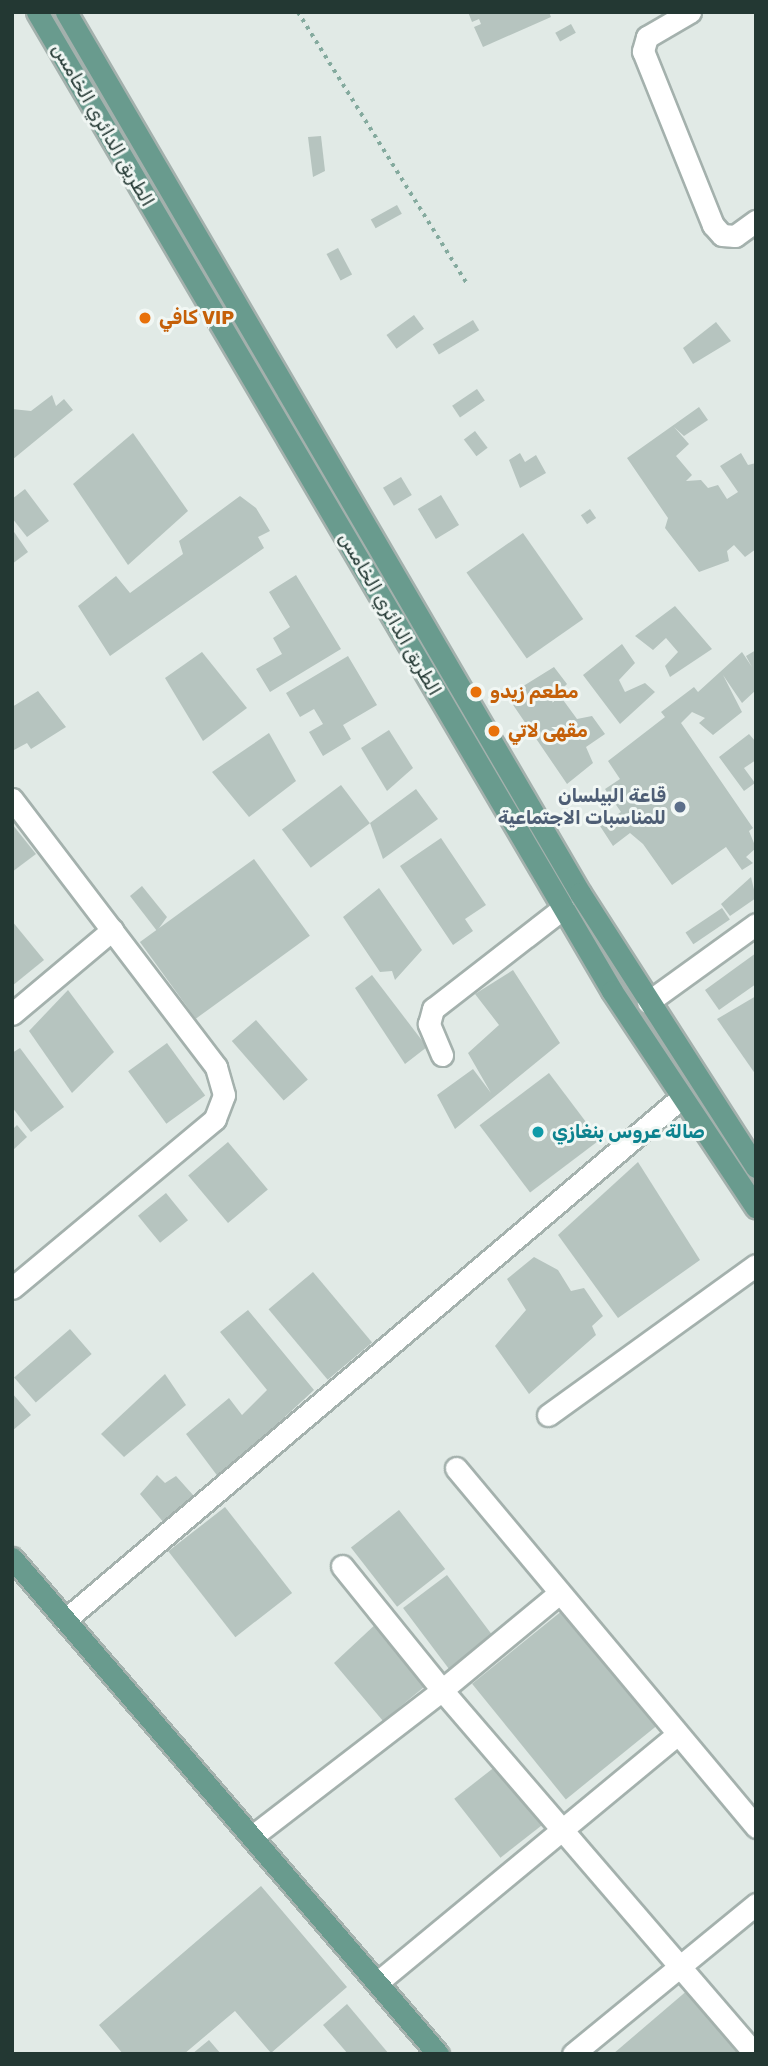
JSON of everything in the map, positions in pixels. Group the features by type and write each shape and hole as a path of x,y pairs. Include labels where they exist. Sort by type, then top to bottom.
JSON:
{"main road":[{"name":"الطريق الدائري الخامس","path":"37,12 563,908 681,1098 756,1208"},
{"name":"الطريق الدائري الخامس","path":"66,12 403,594 648,1002 756,1167"},
{"path":"12,1558 254,1835 438,2054"}],"street":[{"path":"690,12 647,37 643,51 713,225 722,235 735,236 756,221"},
{"path":"12,799 216,1068 224,1095 215,1119 12,1288"},
{"path":"442,1055 429,1024 433,1009 563,908"},
{"path":"648,1002 756,924"},
{"path":"12,1014 112,930"},
{"path":"65,1620 681,1098"},
{"path":"548,1415 756,1265"},
{"path":"456,1468 558,1594 756,1827"},
{"path":"342,1566 561,1831 755,2054"},
{"path":"254,1835 442,1690 558,1594"},
{"path":"379,1982 677,1735"},
{"path":"573,2054 756,1904"}],"path":[{"path":"298,12 467,283"}],"building":[{"path":"468,12 549,12 551,17 483,47 474,27 481,24 479,19 472,22"},
{"path":"571,24 576,33 560,41 555,33"},
{"path":"321,136 325,171 313,177 308,137"},
{"path":"397,205 402,214 376,228 371,220"},
{"path":"338,248 352,274 341,281 327,254"},
{"path":"414,315 424,329 396,349 386,335"},
{"path":"473,320 479,330 439,354 433,344"},
{"path":"716,322 731,341 693,364 683,348"},
{"path":"477,389 485,401 460,417 452,406"},
{"path":"52,395 56,406 64,399 73,410 12,460 12,409 31,411"},
{"path":"699,407 708,420 684,436 674,427 689,444 676,456 692,475 686,481 701,480 708,488 718,485 727,499 738,492 720,466 741,453 748,465 756,463 756,549 745,557 734,545 727,551 729,561 699,572 665,528 668,518 627,458"},
{"path":"475,431 488,448 476,456 464,439"},
{"path":"133,433 188,511 128,565 73,484"},
{"path":"520,453 525,462 536,455 546,473 520,488 509,460"},
{"path":"401,477 412,495 394,506 383,488"},
{"path":"25,489 49,521 27,537 12,518 12,499"},
{"path":"441,495 459,525 436,539 418,509"},
{"path":"240,496 256,508 270,531 258,537 264,548 110,656 78,606 116,576 130,593 183,554 179,541"},
{"path":"590,509 596,518 587,524 581,515"},
{"path":"12,529 28,552 12,564"},
{"path":"523,533 583,619 527,659 466,573"},
{"path":"296,575 341,649 270,692 256,669 282,654 273,638 290,627 269,592"},
{"path":"675,606 712,649 670,677 665,666 678,652 666,638 653,650 635,636"},
{"path":"622,644 635,663 619,680 625,692 645,683 655,692 620,724 583,675"},
{"path":"756,650 756,690 742,703 723,675 742,712 713,735 699,723 705,718 692,712 681,723 753,828 749,831 756,848 746,857 753,863 742,870 726,847 672,885 643,844 630,833 613,846 600,826 621,812 605,789 620,779 608,761 665,717 661,712 694,687 698,692 742,652 752,667 746,656"},
{"path":"202,652 247,708 203,741 165,678"},
{"path":"348,656 377,705 343,725 351,739 323,756 309,732 323,724 314,709 300,717 286,693"},
{"path":"554,667 567,684 558,693 577,719 592,716 605,734 586,747 593,763 567,784 507,696"},
{"path":"38,691 66,727 31,749 27,743 14,750 12,707"},
{"path":"389,730 413,768 387,791 361,748"},
{"path":"269,733 296,781 249,817 212,772"},
{"path":"749,734 756,742 756,760 744,768 755,783 744,791 719,757"},
{"path":"341,785 370,823 311,868 282,830"},
{"path":"416,789 438,819 383,859 370,823"},
{"path":"12,824 36,854 12,872"},
{"path":"441,838 486,905 465,919 473,931 453,945 400,866"},
{"path":"254,859 310,936 196,1019 140,942"},
{"path":"751,877 756,898 730,916 721,904"},
{"path":"142,886 167,917 157,931 130,896"},
{"path":"379,888 422,950 395,980 392,971 380,972 343,917"},
{"path":"722,908 730,920 693,944 686,933"},
{"path":"12,921 44,960 12,986"},
{"path":"756,953 756,984 719,1010 705,990"},
{"path":"513,970 560,1043 455,1129 437,1095 473,1069 491,1093 468,1053 499,1025 475,994"},
{"path":"372,975 427,1047 405,1064 355,988"},
{"path":"68,990 114,1052 72,1093 29,1031"},
{"path":"756,996 756,1075 717,1019"},
{"path":"256,1020 308,1080 284,1101 232,1041"},
{"path":"167,1043 205,1096 166,1124 128,1071"},
{"path":"20,1048 64,1107 31,1132 12,1107 12,1053"},
{"name":"صالة عروس بنغازي","path":"549,1073 600,1140 530,1192 480,1125"},
{"path":"17,1125 27,1137 12,1151 12,1130"},
{"path":"228,1142 268,1189 228,1223 188,1175"},
{"path":"638,1162 700,1260 618,1318 558,1235"},
{"path":"166,1193 188,1220 160,1243 138,1216"},
{"path":"534,1257 558,1270 571,1291 584,1288 603,1316 592,1326 596,1335 529,1394 495,1346 526,1310 507,1279"},
{"path":"313,1272 372,1342 328,1380 269,1309"},
{"path":"248,1310 314,1390 219,1478 186,1434 229,1398 242,1415 267,1390 220,1332"},
{"path":"70,1329 92,1354 36,1402 14,1378"},
{"path":"165,1374 186,1405 124,1457 101,1434"},
{"path":"12,1393 31,1415 12,1431"},
{"path":"157,1475 165,1483 176,1476 193,1495 164,1523 140,1494"},
{"path":"225,1507 292,1593 235,1637 168,1551"},
{"path":"399,1510 445,1569 397,1607 351,1548"},
{"path":"447,1575 493,1636 449,1669 403,1608"},
{"path":"563,1610 657,1726 566,1799 472,1684"},
{"path":"378,1622 424,1687 383,1721 334,1663"},
{"path":"496,1766 542,1825 500,1858 454,1799"},
{"path":"261,1886 347,1987 271,2053 235,2011 184,2054 123,2054 99,2025"},
{"path":"689,1989 740,2049 734,2054 613,2054"},
{"path":"347,2004 389,2054 348,2054 323,2025"},
{"path":"209,2040 221,2054 192,2054"}],"place":[{"name":"كافي VIP","path":"145,318"},
{"name":"مطعم زيدو","path":"476,692"},
{"name":"مقهى لاتي","path":"494,731"},
{"name":"قاعة البيلسان للمناسبات الاجتماعية","path":"680,807"},
{"name":"صالة عروس بنغازي","path":"538,1132"}]}
